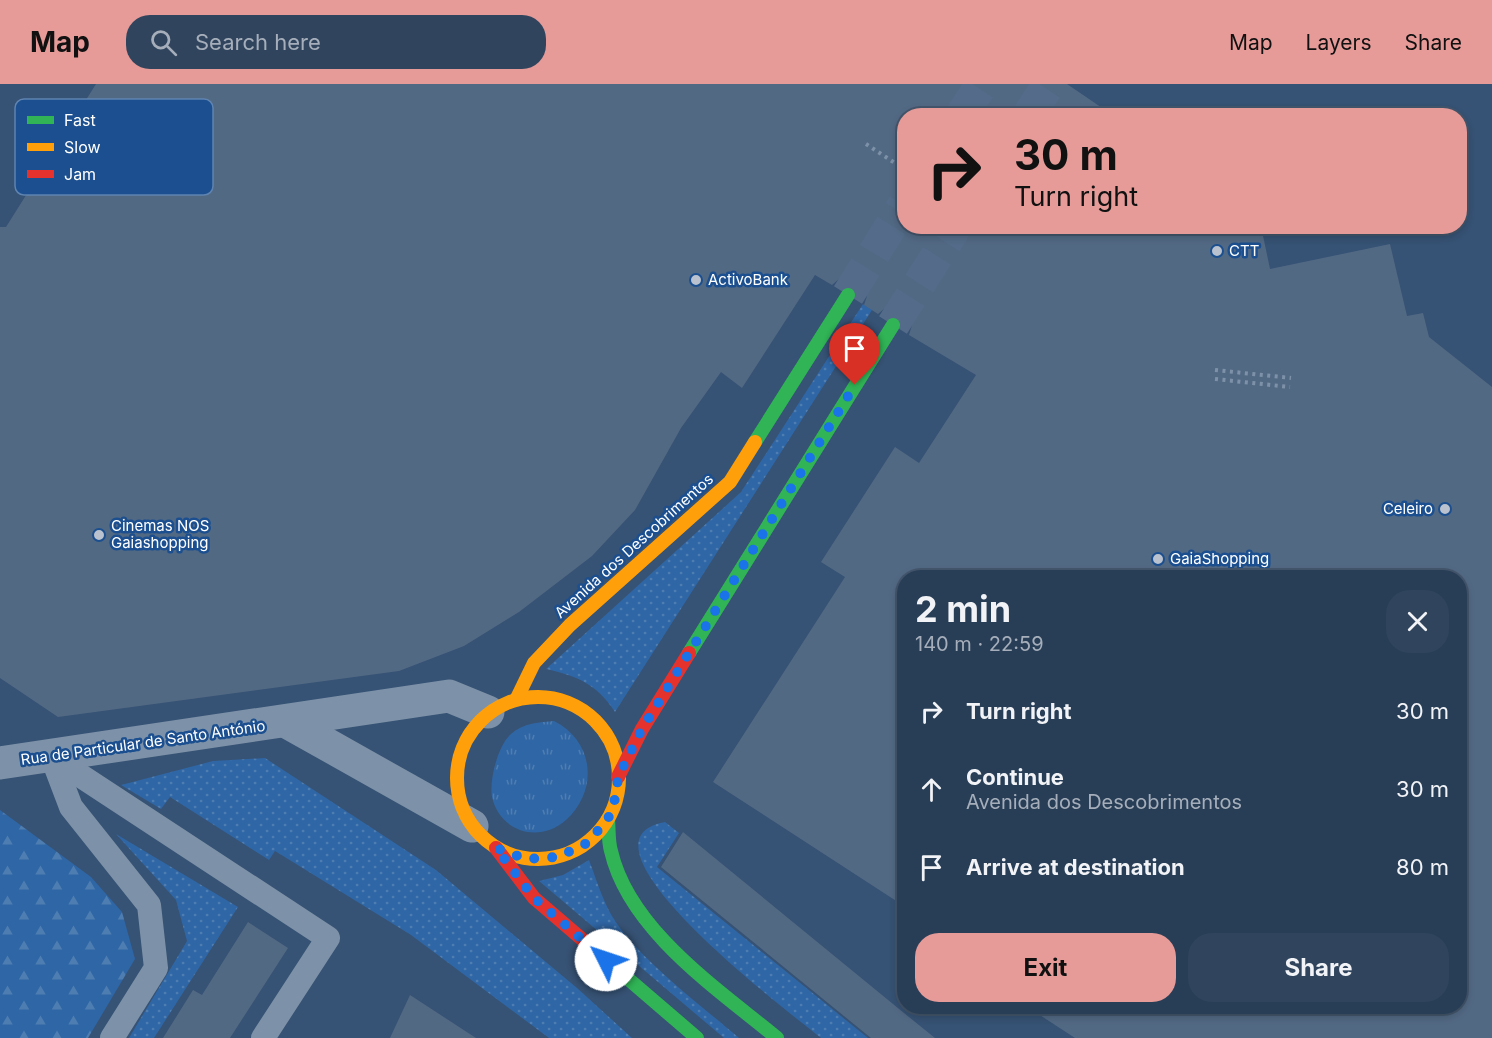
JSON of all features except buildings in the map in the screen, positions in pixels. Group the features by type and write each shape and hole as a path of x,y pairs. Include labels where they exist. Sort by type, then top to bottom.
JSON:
{"main road":[{"name":"Avenida dos Descobrimentos","path":"503,705 534,663 570,625 730,482 848,295"},
{"path":"618,777 648,719 893,325"},
{"path":"496,848 526,859 558,857 587,843 608,819 616,796 617,757 603,728 579,707 549,696 503,705 467,736 457,785 472,826 496,848 534,898 696,1038"},
{"path":"608,819 611,855 634,901 670,947 777,1038"}],"street":[{"name":"Rua de Particular de Santo António","path":"0,763 287,722 448,696 503,705"},
{"name":"Rua de Particular de Santo António","path":"287,722 472,826"}],"lane":[{"path":"52,757 71,807 149,905 156,968 112,1038"},
{"path":"52,757 328,938 263,1038"}],"path":[{"path":"866,144 897,164"},
{"path":"1215,370 1291,378"},
{"path":"1215,379 1290,387"}],"green space":[{"path":"863,304 872,310 615,712 601,694 577,678 546,669 741,492"},
{"path":"554,721 567,730 584,753 587,781 584,795 577,808 566,820 555,827 544,831 522,831 503,819 496,809 491,790 496,763 506,739 516,730 532,724"},
{"path":"265,758 436,870 577,988 632,1038 549,1038 411,935 275,851 269,860 170,797 161,809 121,785 213,761"},
{"path":"0,810 91,877 122,912 135,959 88,1038 0,1038"},
{"path":"665,822 679,833 657,867 868,1038 821,1038 733,966 695,930 662,893 642,861 641,836"},
{"path":"116,834 238,907 154,1038 129,1038 187,941 176,900"},
{"path":"589,860 605,903 623,932 653,964 739,1038 724,1038 539,881 563,875"}],"tunnel":[{"path":"966,108 982,84"},
{"path":"1033,108 1049,84"},
{"path":"848,295 897,216"},
{"path":"893,325 951,234"}],"traffic: fast":[{"path":"755,442 848,295"},
{"path":"689,653 893,325"},
{"path":"608,819 611,851 621,880 636,907 679,956 777,1038"},
{"path":"619,971 697,1038"}],"traffic: slow":[{"path":"517,698 534,663 570,625 730,482 755,442"},
{"path":"538,697 569,703 595,721 613,747 619,778 613,809 595,835 569,853 538,859 507,853 481,835 463,809 457,778 463,747 481,721 507,703 538,697"}],"traffic: jam":[{"path":"618,777 642,729 689,653"},
{"path":"496,848 534,898 619,971"}],"place":[{"name":"CTT","path":"1217,251"},
{"name":"ActivoBank","path":"696,280"},
{"name":"Celeiro","path":"1445,509"},
{"name":"Cinemas NOS Gaiashopping","path":"99,535"},
{"name":"GaiaShopping","path":"1158,559"}],"route":[{"path":"606,960 534,898 496,848 526,859 558,857 587,843 608,819 616,796 618,777 642,729 855,385"}]}
